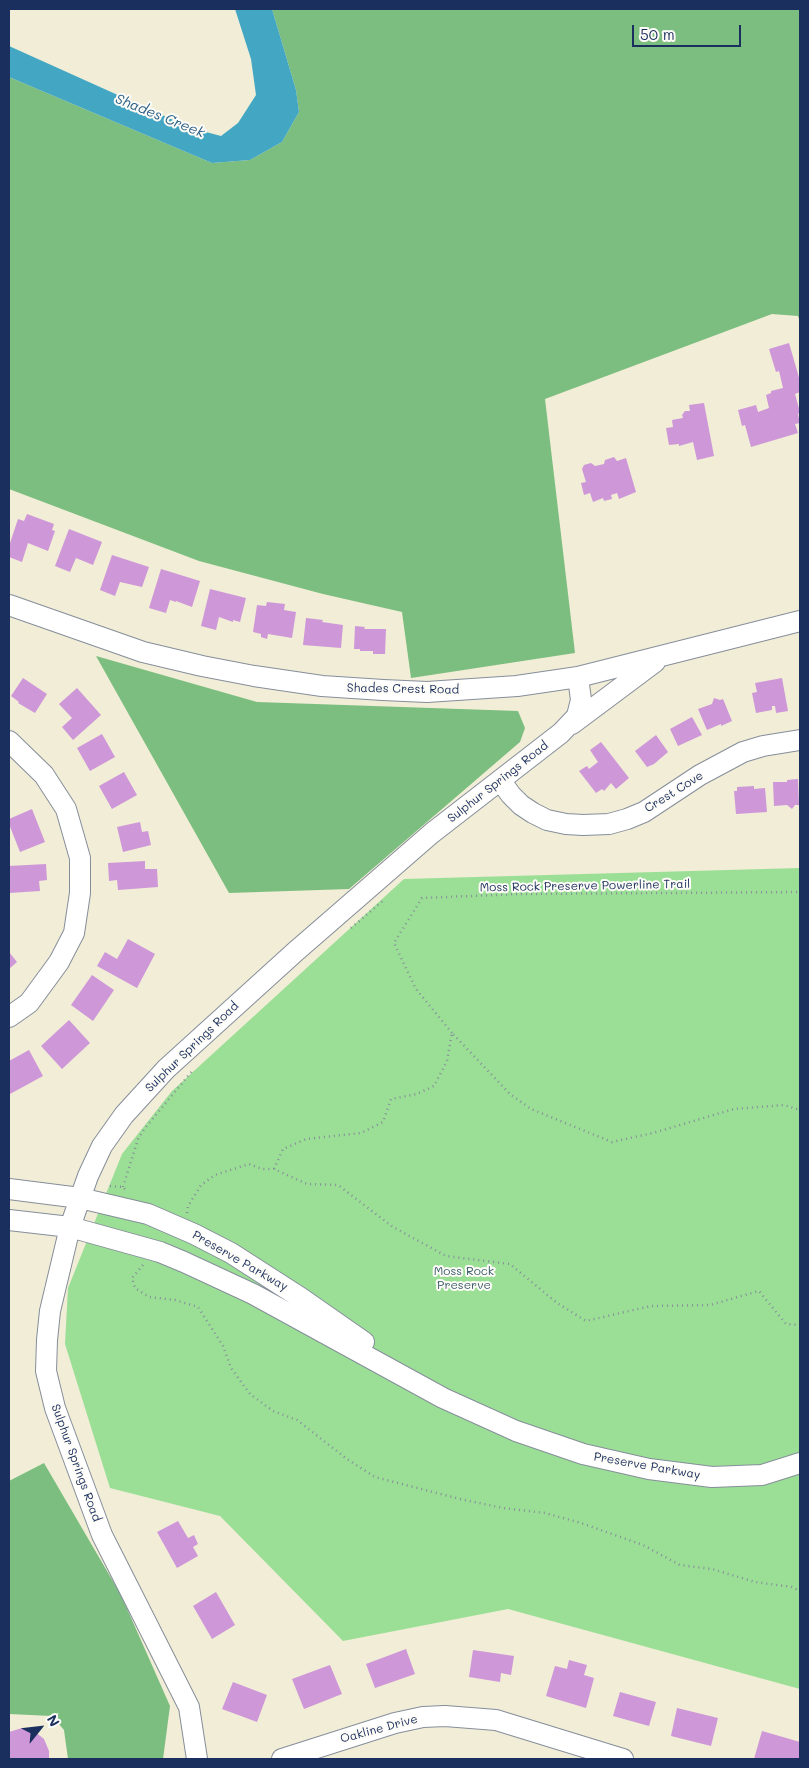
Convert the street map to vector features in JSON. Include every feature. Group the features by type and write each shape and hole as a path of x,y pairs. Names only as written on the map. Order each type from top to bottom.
{"street":[{"name":"Shades Crest Road","path":"9,605 143,652 237,673 322,686 427,692 517,686 578,677 800,621"},
{"path":"560,733 662,657"},
{"name":"Sulphur Springs Road","path":"197,1759 189,1707 102,1535 55,1408 46,1371 50,1311 70,1227 82,1191 102,1146 124,1115 166,1069 432,833 560,733 577,716 581,700 578,677"},
{"name":"Crest Cove","path":"500,780 511,795 533,813 547,820 566,824 596,825 626,819 644,812 700,775 743,752 763,746 800,740"},
{"path":"9,741 44,775 66,808 80,858 80,893 74,932 59,962 30,1003 9,1017"},
{"name":"Preserve Parkway","path":"9,1189 82,1191 182,1228 231,1253 301,1298 443,1398"},
{"name":"Preserve Parkway","path":"9,1220 70,1227 160,1252 253,1294 443,1398 516,1431 583,1454 649,1469 712,1477 762,1475 800,1463"},
{"name":"Oakline Drive","path":"282,1759 395,1723 422,1717 445,1716 496,1720 623,1759"}],"path":[{"name":"Moss Rock Preserve Powerline Trail","path":"452,1033 416,989 394,943 422,898 520,894 800,892"},
{"path":"350,929 385,899"},
{"path":"452,1033 510,1094 531,1109 612,1142 653,1133 734,1109 784,1105 800,1110"},
{"path":"274,1169 283,1149 306,1139 361,1133 382,1122 391,1099 416,1094 434,1086 447,1061 452,1033"},
{"path":"123,1187 138,1139 196,1066"},
{"path":"182,1228 188,1206 201,1185 214,1175 248,1164 262,1169 274,1169 307,1184 338,1185 393,1227 446,1256 510,1264 557,1303 586,1321 651,1306 710,1305 758,1291 786,1324 800,1325"},
{"path":"82,1191 123,1187"},
{"path":"123,1187 129,1196"},
{"path":"160,1252 141,1267 132,1278 135,1288 149,1298 175,1300 198,1307 223,1346 231,1368 250,1394 273,1411 297,1420 347,1459 375,1477 460,1499 503,1508 545,1513 643,1545 680,1565 712,1569 755,1582 792,1587 800,1591"}],"green space":[{"path":"272,9 800,9 800,322 798,316 772,314 545,399 575,653 411,678 402,612 323,594 199,561 9,489 9,77 212,163 250,160 282,142 299,112 296,90"},
{"path":"96,656 257,702 518,711 525,728 520,742 349,889 229,893"},
{"name":"Moss Rock Preserve","path":"800,868 800,1689 508,1609 343,1641 220,1516 110,1488 65,1344 68,1288 122,1154 172,1091 404,879"},
{"path":"44,1463 121,1595 170,1706 163,1759 68,1759 64,1730 52,1716 9,1714 9,1481"}],"water":[{"name":"Shades Creek","path":"235,9 272,9 296,90 299,112 282,142 250,160 212,163 9,77 9,46 191,128 221,136 238,123 256,95 251,59"}],"building":[{"path":"789,343 800,381 800,392 795,394 800,412 798,414 800,423 795,424 798,433 751,447 745,425 742,426 738,410 756,405 758,412 769,408 766,395 771,393 771,391 783,388 779,371 776,372 769,349"},
{"path":"704,403 714,456 697,460 693,442 679,446 679,444 669,445 666,428 673,427 672,420 683,418 682,415 685,411 690,411 689,405"},
{"path":"614,457 617,461 626,458 636,492 619,499 617,493 611,495 612,499 604,501 603,498 593,502 590,493 584,495 581,483 586,482 582,469 584,465 591,463 595,466 604,464 605,460"},
{"path":"27,514 54,524 52,530 55,531 48,551 28,543 22,562 9,557 9,546 18,519 24,521"},
{"path":"69,529 102,542 93,565 76,558 70,572 55,566"},
{"path":"112,555 149,567 142,587 120,582 115,596 100,590"},
{"path":"161,569 200,581 192,607 170,600 166,613 149,608"},
{"path":"210,589 246,598 240,622 233,620 233,622 219,617 216,630 201,626"},
{"path":"267,602 285,604 284,610 296,612 292,638 268,634 267,639 261,637 261,634 253,632 257,605 266,606"},
{"path":"306,618 343,625 341,648 303,645"},
{"path":"355,626 365,627 364,629 386,629 385,654 373,654 373,651 354,649"},
{"path":"23,678 47,694 35,713 18,703 11,696"},
{"path":"782,678 788,711 776,713 775,706 772,706 772,710 756,713 752,693 757,692 755,683"},
{"path":"77,688 101,715 73,740 62,727 72,718 59,704"},
{"path":"714,698 723,699 732,721 707,730 698,709 712,704"},
{"path":"692,717 702,735 678,746 670,729"},
{"path":"102,734 115,757 90,771 77,748"},
{"path":"656,735 668,752 654,764 647,767 635,751"},
{"path":"601,742 629,778 616,789 611,783 604,791 602,789 596,793 579,771 587,766 589,769 598,762 590,750"},
{"path":"124,772 137,795 112,809 99,786"},
{"path":"798,779 799,805 795,805 792,809 787,805 774,806 773,782 787,782 787,780"},
{"path":"754,786 754,789 765,788 767,812 736,814 734,791 737,791 737,787"},
{"path":"32,809 45,842 20,852 9,824 9,819"},
{"path":"140,822 142,832 148,831 151,845 123,852 117,827"},
{"path":"145,861 145,869 157,869 158,887 118,890 117,880 109,881 108,863"},
{"path":"46,864 47,880 39,881 40,891 9,893 9,866"},
{"path":"128,939 155,954 137,988 97,966 105,952 117,959"},
{"path":"9,952 17,962 9,969"},
{"path":"92,975 114,990 93,1021 71,1005"},
{"path":"69,1020 90,1043 62,1069 41,1046"},
{"path":"29,1050 43,1076 10,1094 9,1061"},
{"path":"178,1521 188,1538 194,1535 198,1544 193,1547 198,1556 177,1568 157,1532"},
{"path":"216,1592 235,1625 212,1639 193,1606"},
{"path":"406,1649 415,1674 375,1688 366,1664"},
{"path":"473,1650 514,1656 511,1675 501,1673 500,1682 469,1677"},
{"path":"569,1660 587,1665 584,1675 594,1678 586,1708 546,1696 555,1666 567,1669"},
{"path":"330,1665 342,1694 304,1709 292,1679"},
{"path":"233,1682 267,1695 257,1722 222,1709"},
{"path":"620,1692 656,1702 649,1726 613,1716"},
{"path":"677,1708 718,1718 711,1746 671,1736"},
{"path":"22,1728 34,1731 44,1739 49,1751 49,1759 9,1759 9,1732"},
{"path":"762,1731 800,1742 800,1759 754,1759"}]}
